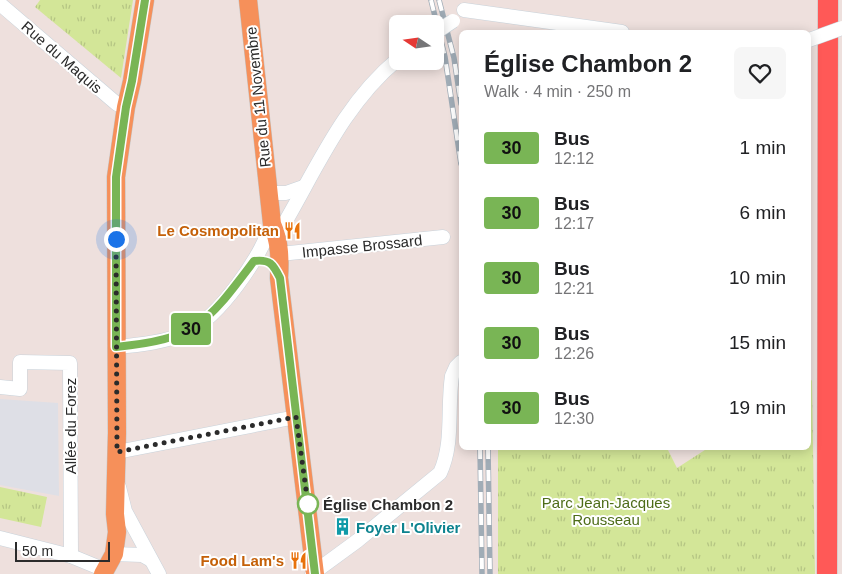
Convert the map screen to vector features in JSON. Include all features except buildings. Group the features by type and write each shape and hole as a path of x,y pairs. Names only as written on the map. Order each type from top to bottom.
{"highway":[{"path":"827,574 828,0"}],"main road":[{"path":"104,572 114,554 117,532 114,514 117,452 116,177 145,0"},
{"name":"Rue du 11 Novembre","path":"248,0 269,193 274,230 280,254 280,278 314,573"}],"street":[{"name":"Rue du Maquis","path":"0,4 117,104 126,107"},
{"path":"444,26 453,20 464,5 610,30"},
{"path":"811,39 842,28"},
{"path":"116,347 167,339 187,332 215,311 254,261 274,230 298,201 303,187 345,119 368,90 389,69"},
{"path":"269,193 286,193 303,187"},
{"name":"Impasse Brossard","path":"280,254 443,237"},
{"path":"254,261 266,260 272,263 280,278"},
{"name":"Allée du Forez","path":"0,387 20,389 20,362 70,363 71,556"},
{"path":"314,573 357,541 440,473 447,452 452,376 459,364"},
{"path":"117,452 296,417"},
{"path":"116,474 126,510 159,574"},
{"path":"0,538 71,556 104,572"},
{"path":"114,554 142,555 151,560"}],"shaded area":[{"path":"0,399 58,403 59,496 0,485"}],"green space":[{"path":"40,0 133,0 121,78 35,7"},
{"name":"Parc Jean-Jacques Rousseau","path":"811,381 815,574 498,574 498,450 668,450 677,468 705,450 811,450"},
{"path":"0,487 47,497 41,527 0,518"}],"railway":[{"path":"431,0 445,57 459,151"},
{"path":"439,0 454,58 459,91"},
{"path":"480,450 482,574"},
{"path":"488,450 490,574"}],"bus line":[{"name":"30","path":"145,0 116,177 116,347 167,339 187,332 206,320 215,311 254,261 266,260 272,263 280,278 315,574"}],"place":[{"name":"Le Cosmopolitan","path":"293,230"},
{"name":"Église Chambon 2","path":"308,504"},
{"name":"Foyer L'Olivier","path":"342,527"},
{"name":"Food Lam's","path":"298,560"}],"route":[{"path":"116,239 117,452 296,417 308,504"}]}
